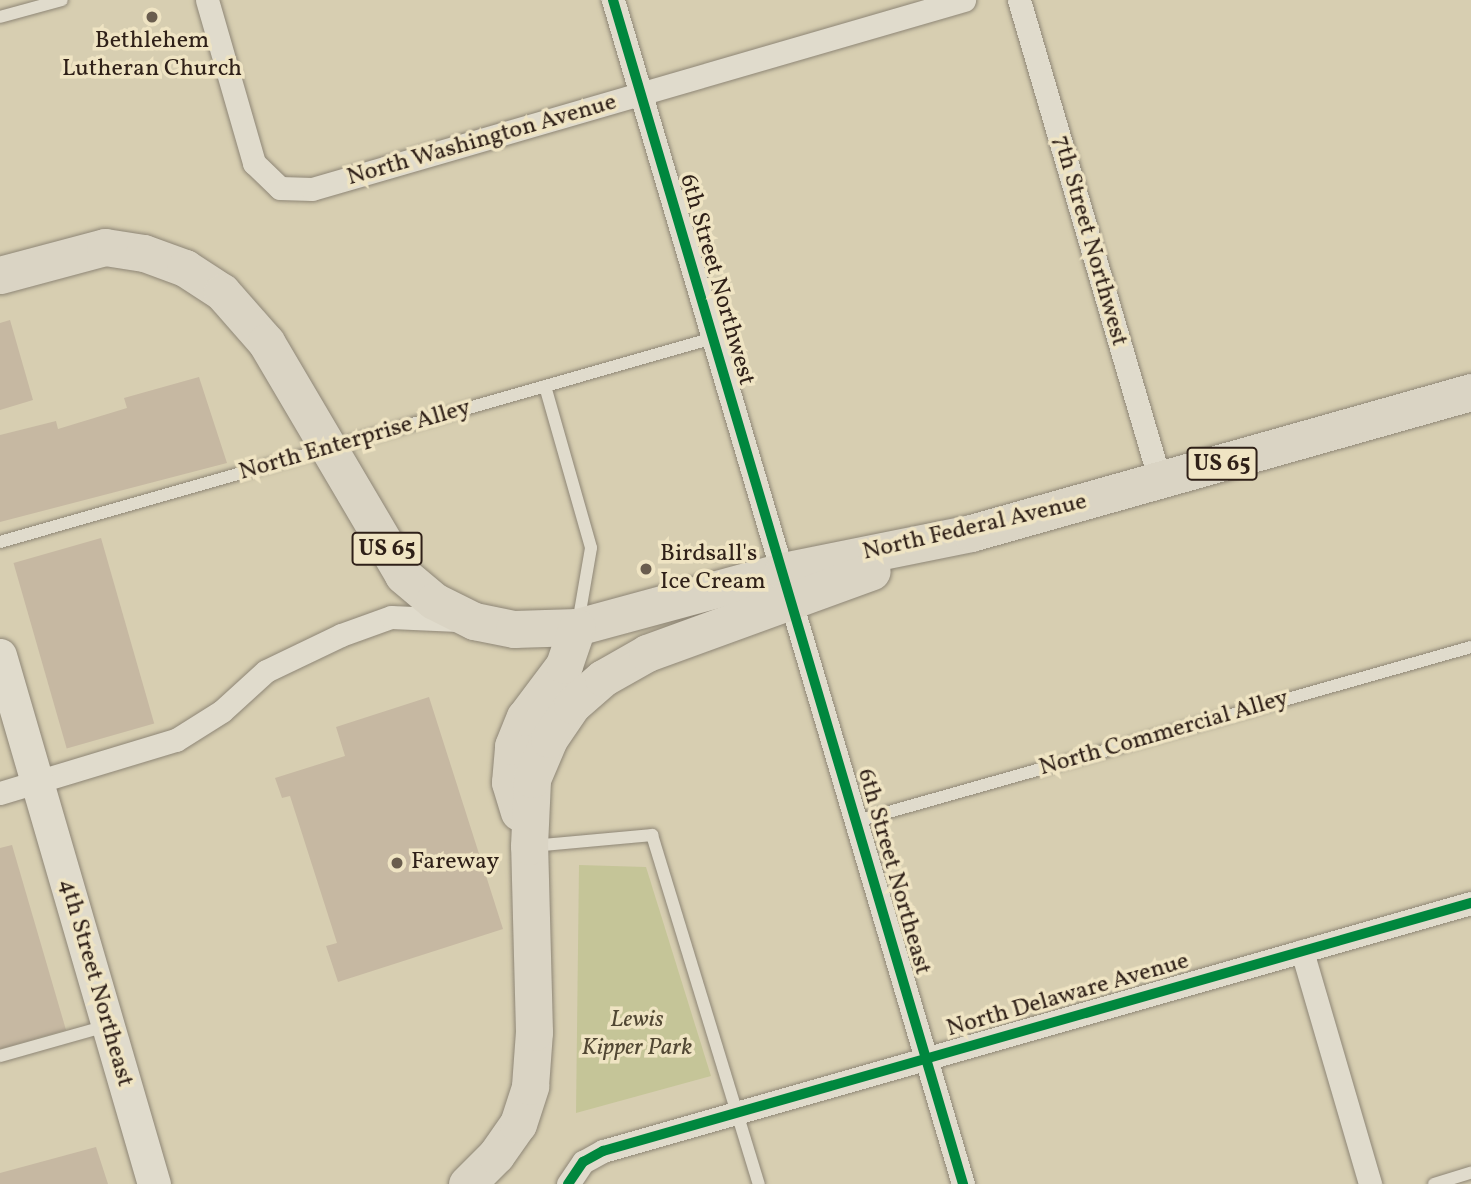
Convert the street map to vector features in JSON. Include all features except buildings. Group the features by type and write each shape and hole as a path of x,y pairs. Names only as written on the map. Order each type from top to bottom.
{"main road":[{"name":"North Federal Avenue","path":"0,275 105,247 144,253 185,268 222,292 266,342 403,575 434,601 474,621 547,631 788,586 1471,392"},
{"name":"US 65","path":"467,1184 518,1124 530,1086 534,1031 529,846 532,779 549,739 572,705 603,678 647,653 788,586"},
{"path":"529,846 510,782 513,746 525,718 564,665 578,627"}],"street":[{"name":"North Washington Avenue","path":"207,0 254,163 280,188 312,189 964,0"},
{"name":"6th Street Northwest","path":"613,0 710,340 788,586"},
{"name":"7th Street Northwest","path":"1019,0 1160,481"},
{"name":"6th Street Northeast","path":"788,586 963,1184"},
{"name":"North Federal Avenue","path":"0,793 176,740 222,712 266,671 341,635 391,617 474,621"},
{"name":"4th Street Northeast","path":"0,656 154,1184"},
{"name":"North Delaware Avenue","path":"568,1184 583,1162 603,1151 1471,903"},
{"path":"1302,951 1370,1184"}],"lane":[{"path":"0,17 62,0"},
{"name":"North Enterprise Alley","path":"0,542 710,340"},
{"path":"545,386 591,548 578,627"},
{"name":"North Commercial Alley","path":"857,821 1471,647"},
{"path":"529,846 652,835 759,1184"},
{"path":"0,1056 108,1026"},
{"path":"1434,1184 1471,1173"}],"green space":[{"name":"Lewis Kipper Park","path":"579,865 646,867 711,1076 576,1113"}],"cycle path":[{"path":"613,0 963,1184"},
{"path":"568,1184 583,1162 603,1151 1471,903"}],"place":[{"name":"Bethlehem Lutheran Church","path":"152,17"},
{"name":"Birdsall's Ice Cream","path":"646,569"},
{"name":"Fareway","path":"397,863"}]}
